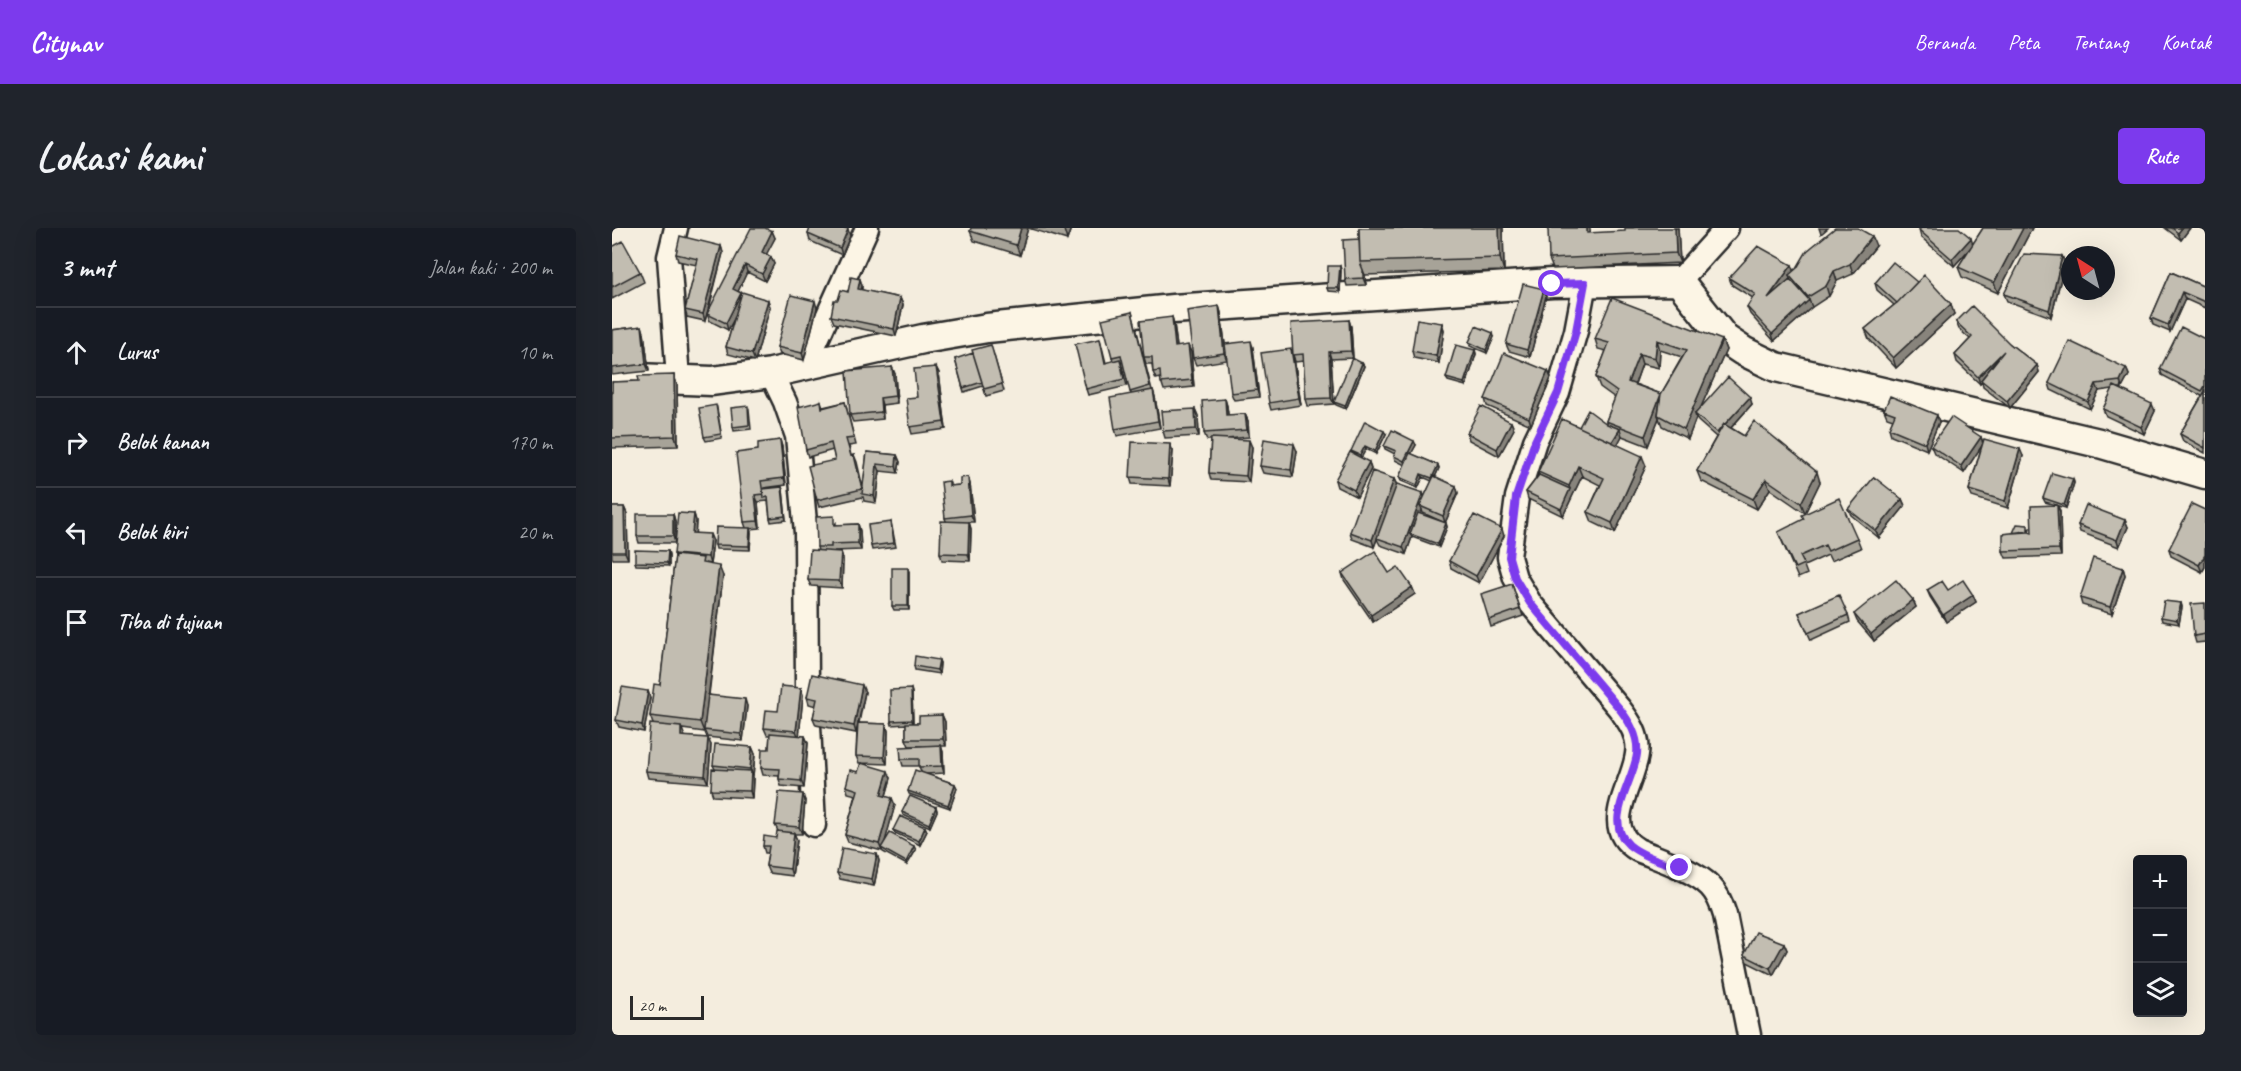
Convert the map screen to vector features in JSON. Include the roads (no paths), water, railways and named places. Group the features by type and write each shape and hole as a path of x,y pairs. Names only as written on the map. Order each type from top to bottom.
{"street":[{"path":"676,228 669,257 678,378"},
{"path":"805,366 867,228"},
{"path":"612,377 712,381 771,373 923,339 987,328 1173,309 1585,283 1679,281 1727,228"},
{"path":"1679,281 1725,339 1743,351 1776,367 2100,443 2205,474"},
{"path":"1585,283 1576,331 1558,393 1535,441 1516,497 1509,557 1511,567 1521,591 1530,603 1629,721 1638,752 1619,811 1619,826 1629,845 1700,878 1711,886 1719,898 1725,915 1749,1035"},
{"path":"771,373 785,402 797,436 806,533 807,686 814,825"}]}
